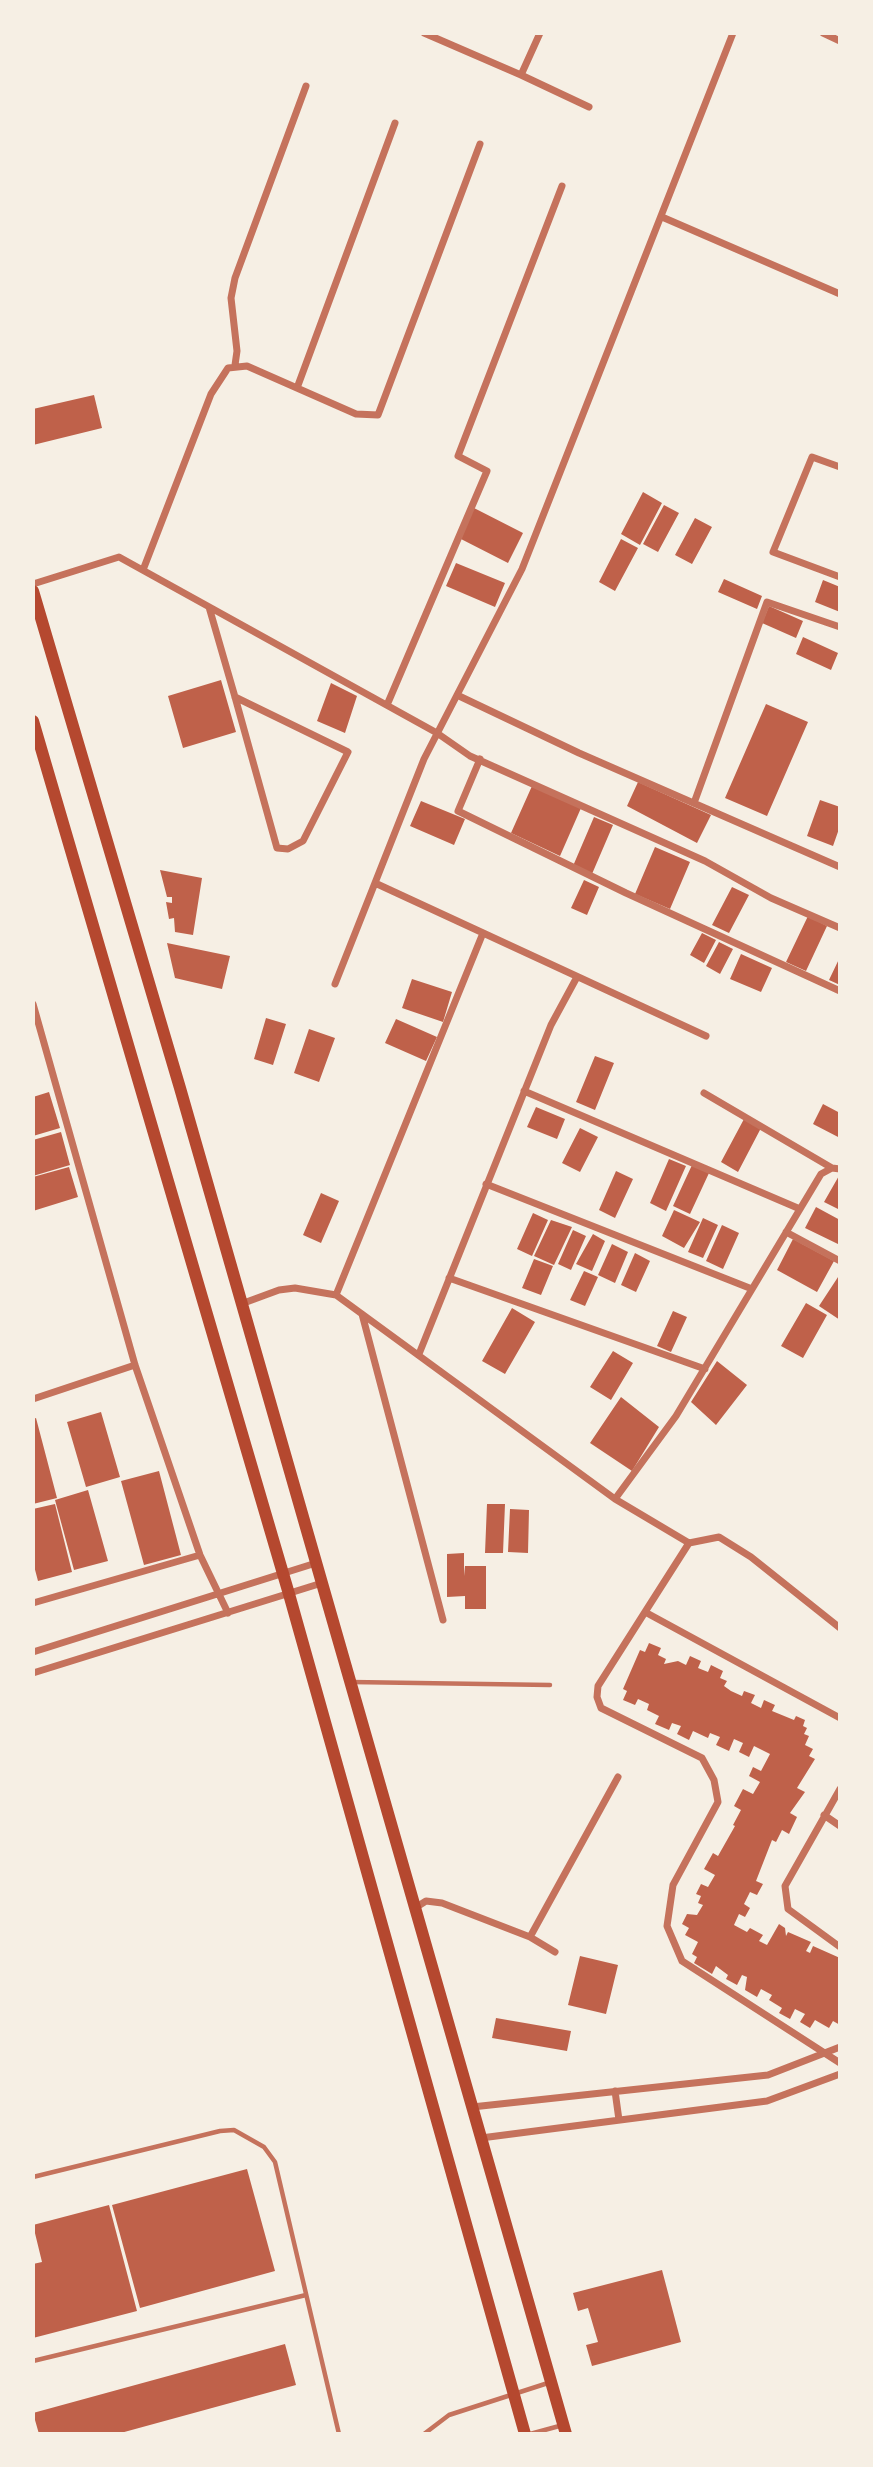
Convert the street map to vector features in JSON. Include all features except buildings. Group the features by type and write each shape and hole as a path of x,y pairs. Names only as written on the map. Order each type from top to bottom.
{"main road":[{"path":"33,591 565,2429"},
{"path":"33,721 289,1594 527,2434"}],"street":[{"path":"424,33 589,107"},
{"path":"521,75 540,33"},
{"path":"335,984 437,733 522,569 733,33"},
{"path":"823,33 840,41"},
{"path":"235,365 237,351 231,298 235,278 306,86"},
{"path":"297,388 395,123"},
{"path":"143,570 211,394 223,374 235,365 247,366 356,414 379,415 480,144"},
{"path":"387,705 487,471 458,456 562,186"},
{"path":"662,217 840,294"},
{"path":"840,467 812,457 773,552 840,577"},
{"path":"33,584 119,557 437,733 470,756 705,861 771,898 840,928"},
{"path":"694,803 768,602 840,628"},
{"path":"209,607 277,848 288,849 303,842 348,752 235,697"},
{"path":"457,695 840,867"},
{"path":"480,759 458,811 626,893 840,990"},
{"path":"375,883 706,1036"},
{"path":"336,1295 483,933"},
{"path":"419,1354 551,1025 577,977"},
{"path":"33,1004 135,1366 200,1555 228,1613"},
{"path":"524,1091 800,1209"},
{"path":"704,1093 836,1169"},
{"path":"615,1499 677,1416 821,1174 836,1169"},
{"path":"486,1184 752,1289"},
{"path":"786,1232 840,1261"},
{"path":"449,1278 705,1369"},
{"path":"241,1304 279,1290 295,1288 336,1295 615,1499 689,1544"},
{"path":"362,1313 443,1620"},
{"path":"33,1399 135,1366"},
{"path":"840,1628 751,1557 719,1537 689,1544 598,1686 597,1697 601,1707 702,1758 714,1780 718,1802 673,1885 667,1926 682,1961 840,2063"},
{"path":"33,1603 200,1555"},
{"path":"33,1652 316,1563"},
{"path":"33,1673 322,1583"},
{"path":"645,1612 840,1717"},
{"path":"530,1937 618,1777"},
{"path":"840,1789 785,1886 788,1909 840,1947"},
{"path":"824,1815 840,1826"},
{"path":"414,1909 426,1900 442,1903 530,1937 555,1952"},
{"path":"471,2107 768,2075 840,2047"},
{"path":"481,2138 767,2101 840,2074"},
{"path":"615,2091 619,2120"}],"lane":[{"path":"350,1682 550,1685"},
{"path":"33,2177 234,2130 264,2147 275,2162 339,2434"},
{"path":"33,2361 306,2295"},
{"path":"424,2434 449,2415 514,2392 551,2383"},
{"path":"527,2434 565,2429"}]}
